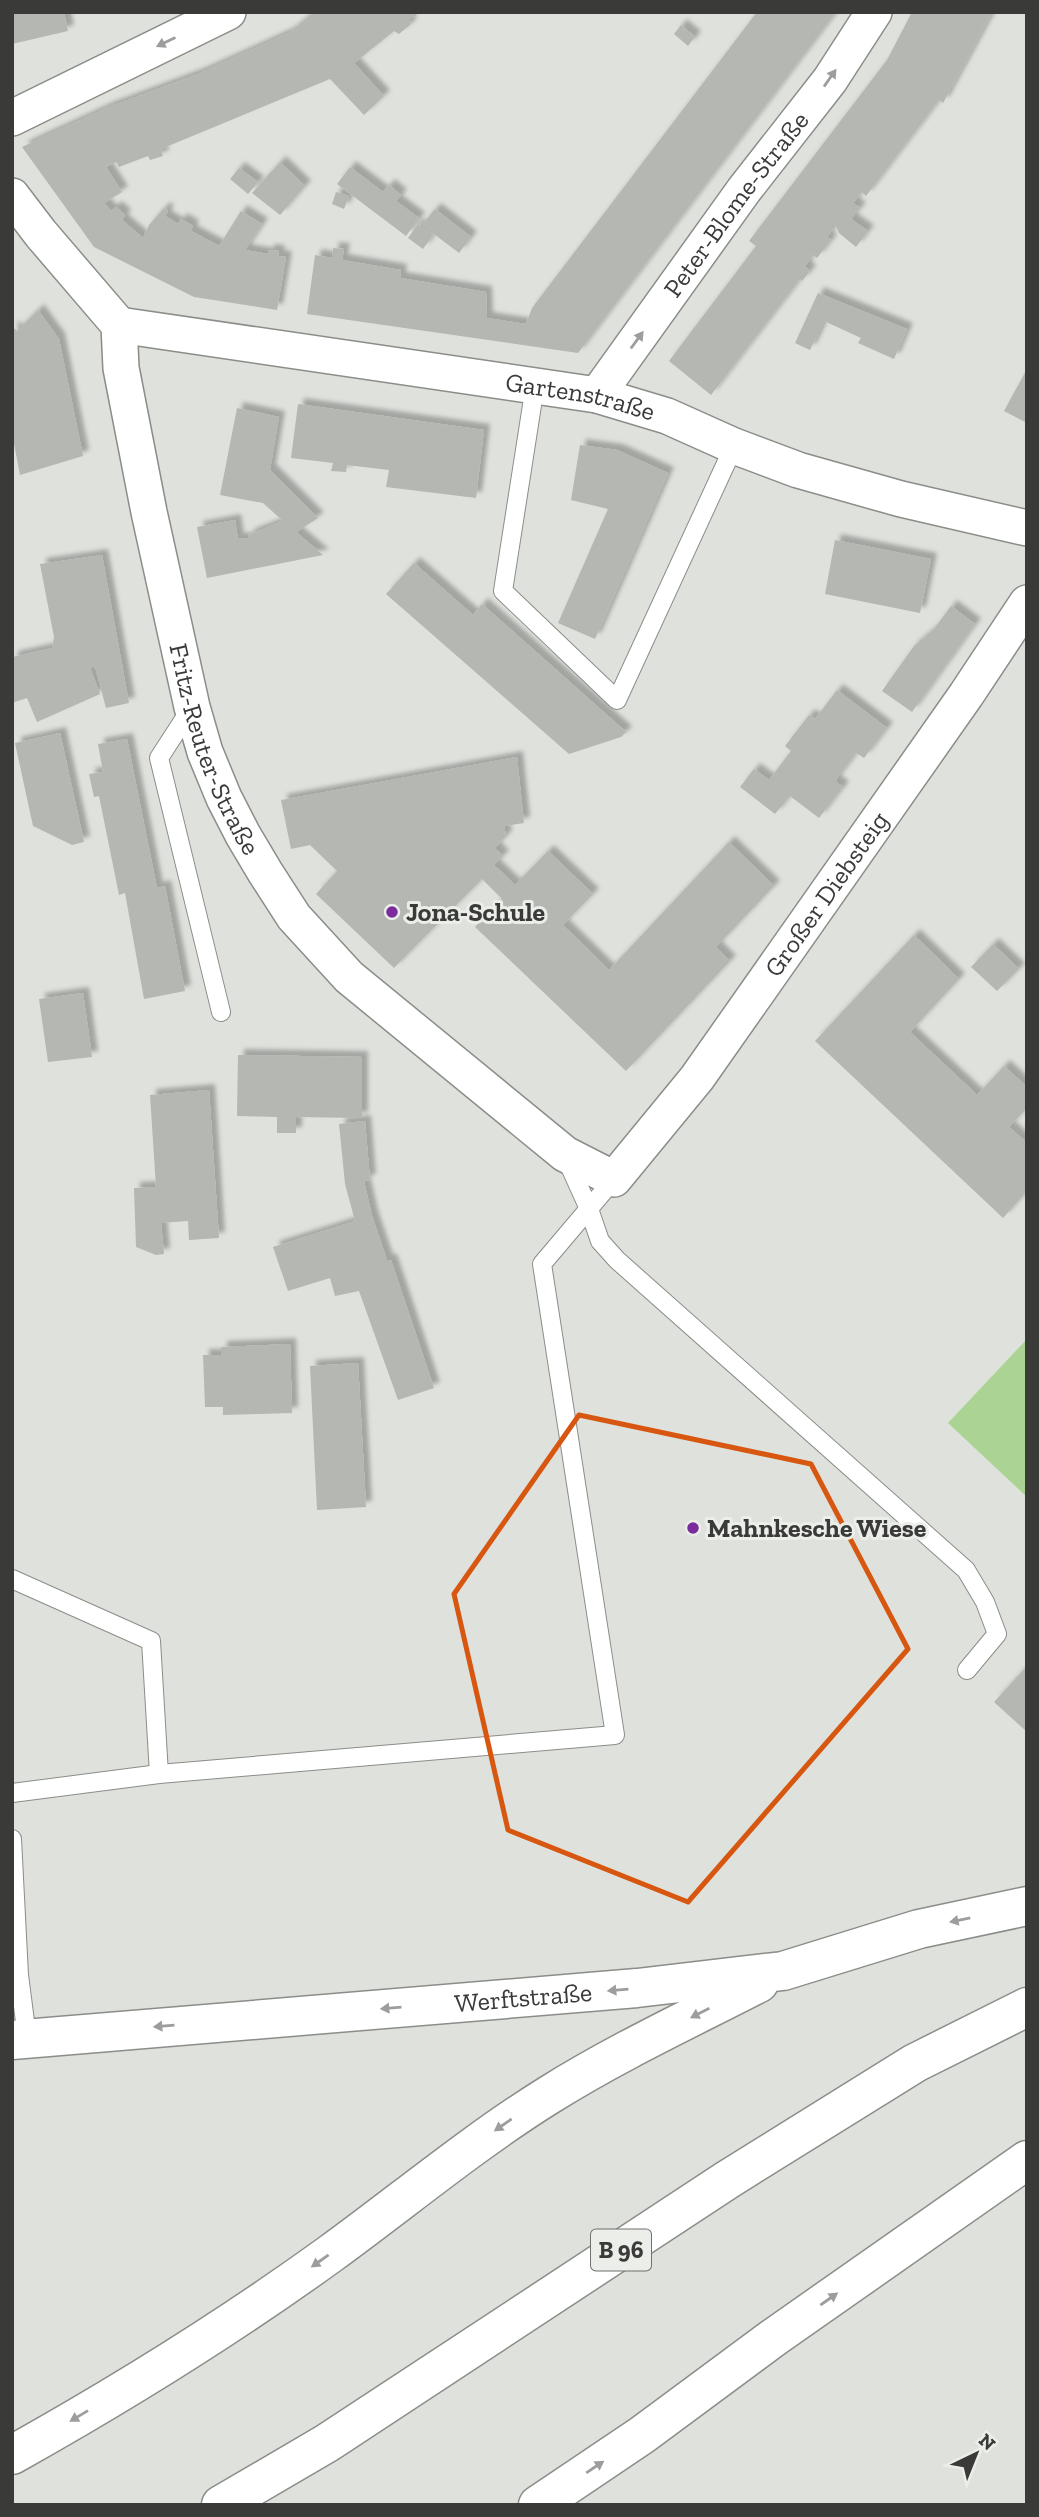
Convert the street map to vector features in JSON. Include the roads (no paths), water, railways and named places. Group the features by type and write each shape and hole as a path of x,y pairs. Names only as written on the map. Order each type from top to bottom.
{"main road":[{"name":"Werftstraße","path":"20,2038 637,1988 783,1971 919,1929 1027,1906"},
{"path":"12,2455 133,2384 280,2289 450,2163 549,2095 595,2068 783,1971"},
{"name":"B 96","path":"221,2505 327,2443 727,2180 915,2063 1027,2007"},
{"path":"538,2505 642,2435 1027,2160"}],"street":[{"path":"12,118 228,12"},
{"name":"Peter-Blome-Straße","path":"597,395 744,190 830,80 874,12"},
{"path":"12,197 119,325"},
{"name":"Gartenstraße","path":"119,325 597,395 667,416 734,446 811,474 901,499 1027,528"},
{"name":"Fritz-Reuter-Straße","path":"119,325 121,368 192,706 205,752 243,835 294,917 349,978 565,1154 614,1179"},
{"name":"Großer Diebsteig","path":"614,1179 697,1078 966,695 1027,603"}],"lane":[{"path":"535,386 503,591 617,699 734,446"},
{"path":"192,706 159,758 221,1012"},
{"path":"565,1154 600,1241 617,1260 966,1570 985,1602 997,1634 967,1670"},
{"path":"12,1793 159,1774 615,1735 542,1264 614,1179"},
{"path":"12,1579 151,1641 159,1774"},
{"path":"12,1839 20,2038"}],"place":[{"name":"Jona-Schule","path":"392,912"},
{"name":"Mahnkesche Wiese","path":"693,1528"}]}
